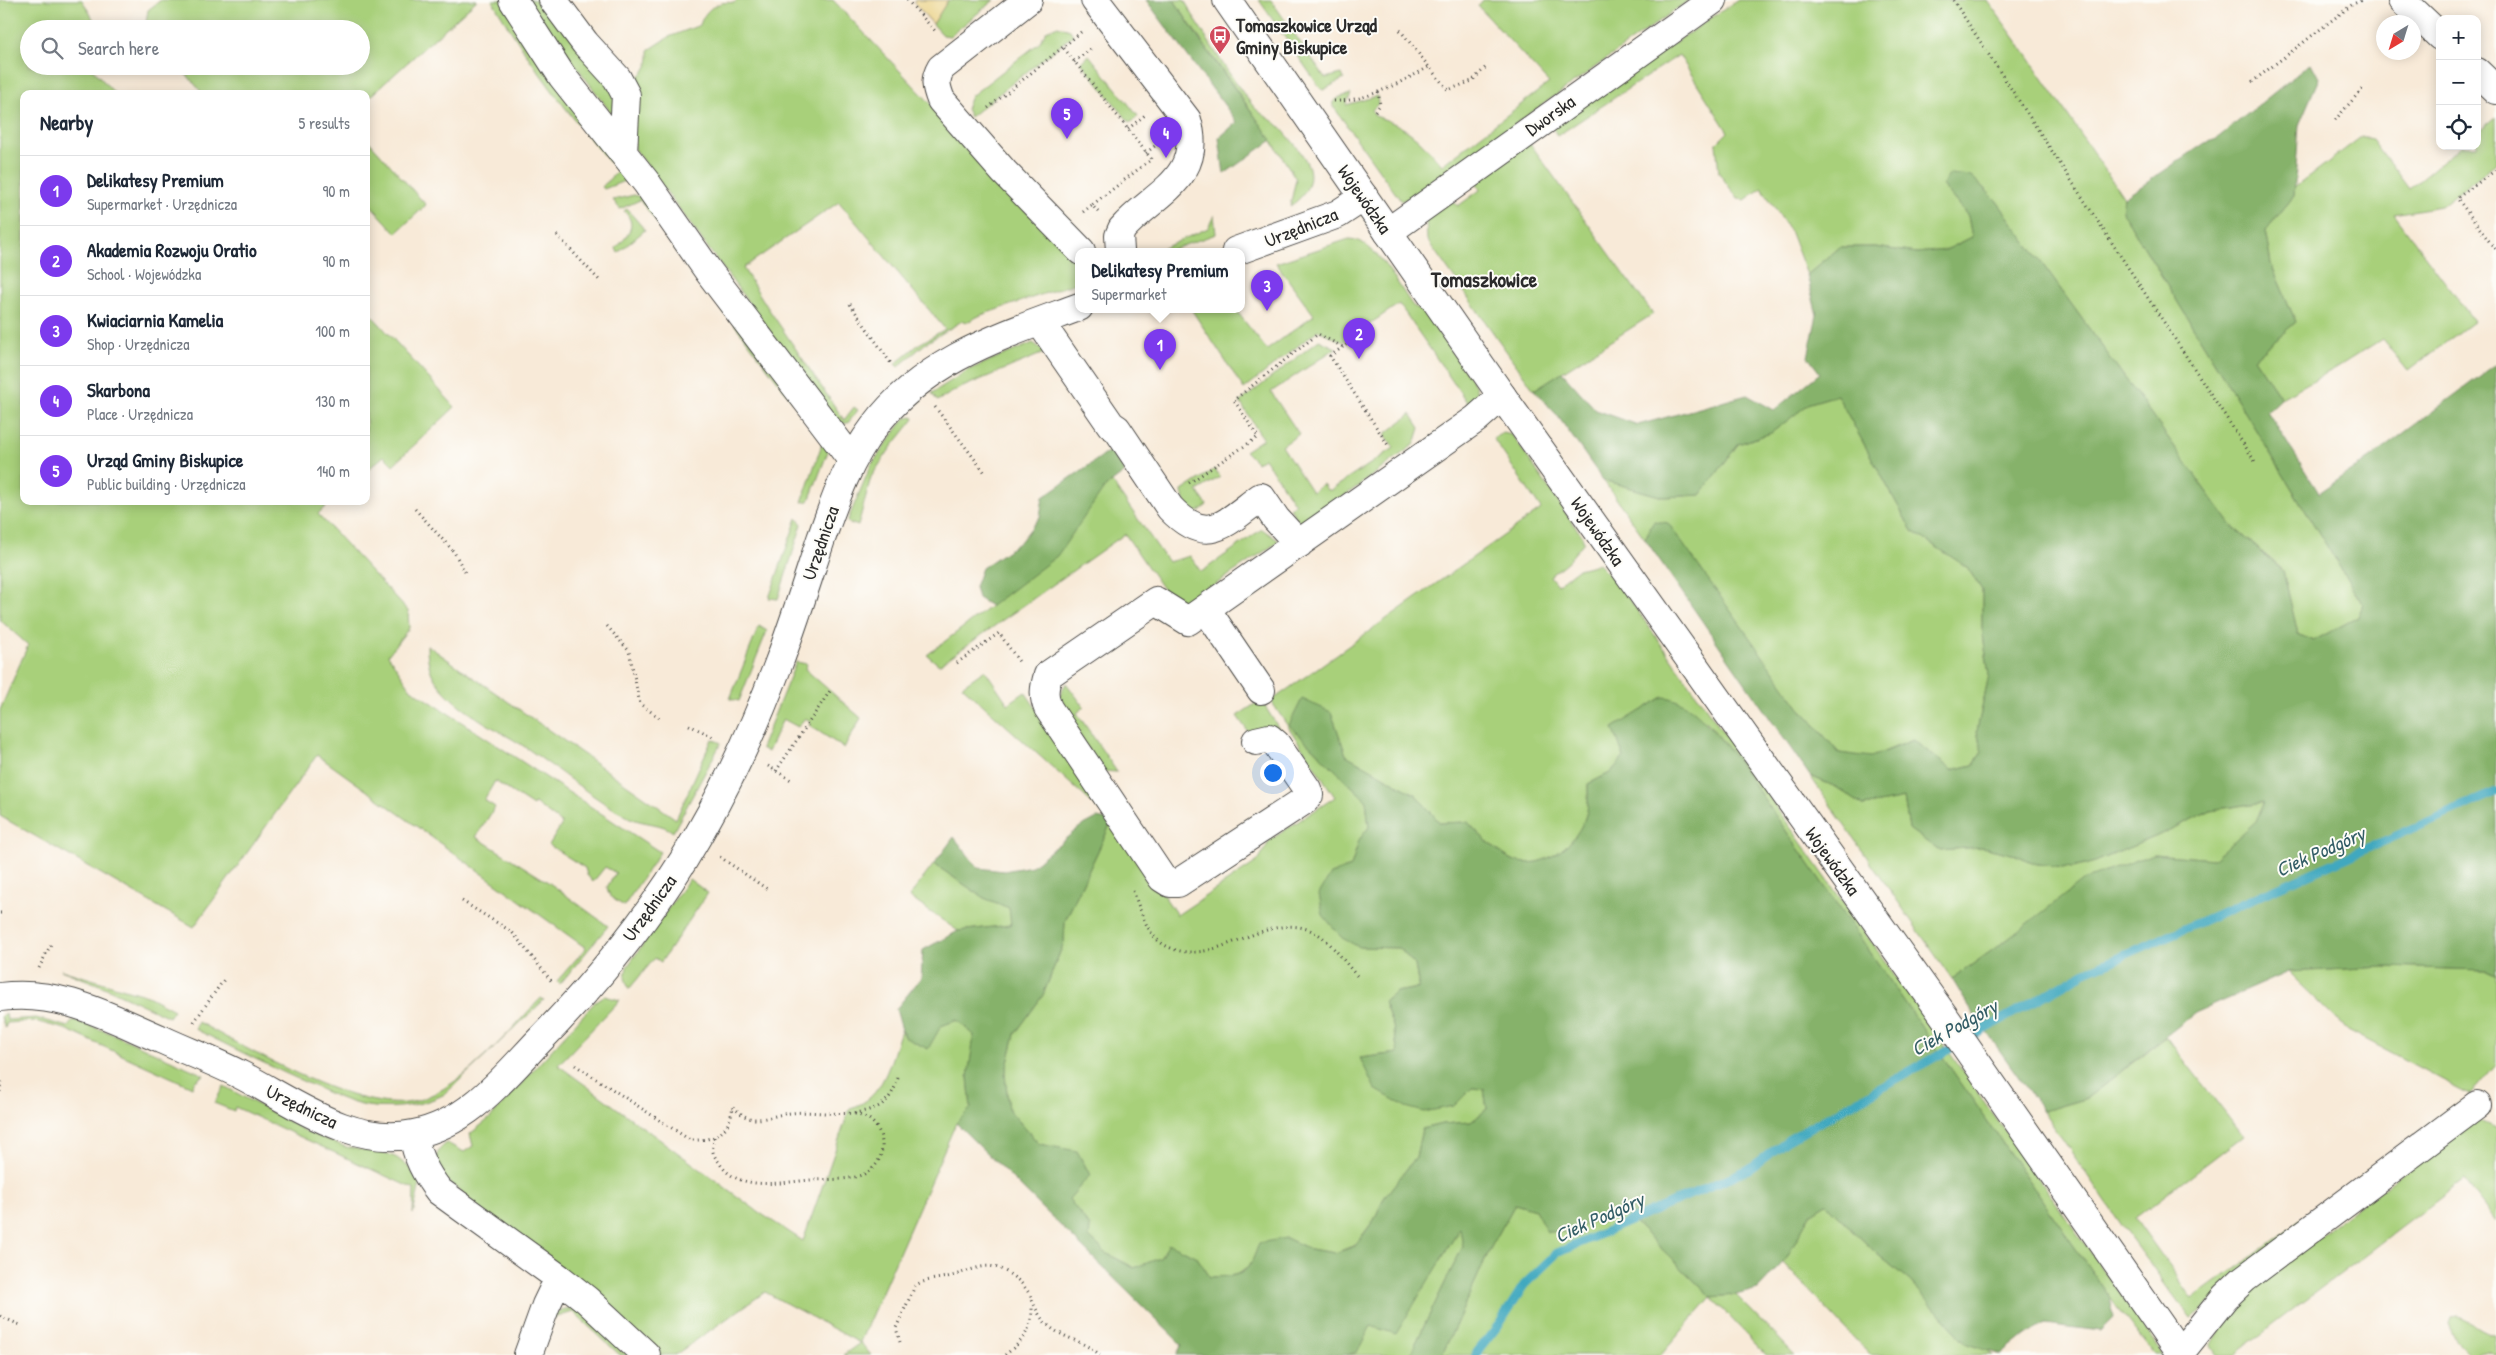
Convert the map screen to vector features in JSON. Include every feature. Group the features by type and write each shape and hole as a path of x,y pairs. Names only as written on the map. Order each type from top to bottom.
{"street":[{"path":"513,0 562,76 624,153 709,272 852,460"},
{"path":"553,0 585,43 617,78 626,95 624,153"},
{"path":"1028,0 956,55 941,68 935,78 941,100 1004,172 1078,248"},
{"name":"Wojewódzka","path":"1227,0 1502,396 1974,1058 2181,1354"},
{"name":"Dworska","path":"1388,232 1713,0"},
{"path":"2402,0 2436,32"},
{"path":"1100,7 1187,120 1191,133 1191,145 1186,162 1172,185 1122,229 1119,236 1120,248"},
{"path":"2481,76 2496,90"},
{"name":"Urzędnicza","path":"1244,248 1338,214 1364,198"},
{"name":"Urzędnicza","path":"0,997 21,994 51,996 83,1005 240,1074 326,1121 356,1131 382,1135 413,1135 446,1125 474,1107 580,997 645,915 683,861 753,726 778,667 839,489 852,460 875,424 931,370 975,347 1075,309"},
{"path":"1040,322 1164,499 1180,518 1190,525 1211,529 1221,525 1261,497 1276,519 1299,544"},
{"path":"1256,741 1269,738 1276,744 1307,790 1308,795 1305,800 1178,883 1170,883 1162,878 1048,708 1044,698 1044,688 1048,676 1156,601 1188,621 1476,419 1502,396"},
{"path":"1206,609 1261,690"},
{"path":"2181,1354 2226,1297 2244,1279 2477,1105"},
{"path":"413,1135 416,1153 428,1178 439,1191 587,1300 646,1355"},
{"path":"528,1355 546,1305 559,1278"}],"path":[{"path":"1953,0 2256,463"},
{"path":"2252,82 2353,4 2362,0"},
{"path":"908,1 956,55"},
{"path":"964,127 1063,47 1100,7"},
{"path":"1400,30 1448,90 1472,80 1486,67"},
{"path":"1063,47 1172,185"},
{"path":"1347,101 1378,90 1429,67"},
{"path":"2335,120 2363,88"},
{"path":"1375,111 1380,105 1378,90"},
{"path":"2495,249 2457,198 2496,170"},
{"path":"557,235 600,281"},
{"path":"850,304 893,366"},
{"path":"1364,328 1364,332 1330,356 1383,437"},
{"path":"1164,499 1258,438 1234,400 1318,334 1330,338 1343,347"},
{"path":"933,404 986,474"},
{"path":"415,509 454,552 465,572"},
{"path":"606,626 628,651 640,704 661,719"},
{"path":"957,663 999,633 1032,681 1048,676"},
{"path":"776,771 808,720 830,691"},
{"path":"689,725 713,737"},
{"path":"764,763 791,780"},
{"path":"719,857 767,889"},
{"path":"1131,887 1150,929 1159,941 1176,949 1193,952 1222,946 1277,926 1297,926 1321,936 1357,976"},
{"path":"462,901 512,932 554,984"},
{"path":"39,967 51,944"},
{"path":"195,1021 225,978"},
{"path":"575,1065 690,1140 704,1140 714,1137 724,1130 731,1119 733,1106 744,1117 756,1119 790,1113 852,1113 873,1109 885,1102 895,1090 898,1078"},
{"path":"0,1092 2,1080"},
{"path":"714,1137 713,1153 722,1168 736,1178 754,1184 849,1178 865,1174 875,1164 881,1154 883,1140 878,1129 869,1119 852,1113"},
{"path":"900,1342 896,1328 914,1286 918,1282 938,1280 982,1267 997,1267 1002,1268 1021,1283 1030,1296 1032,1305 1031,1326 1024,1338 1006,1355"},
{"path":"1032,1305 1050,1327 1092,1348 1100,1355"},
{"path":"0,1316 20,1325"}],"green space":[{"path":"0,0 82,0 94,20 20,20 20,75 98,75 111,90 20,90 20,505 327,505 318,514 408,611 409,628 388,655 411,689 660,852 624,906 611,896 607,887 616,873 605,867 593,882 587,875 585,868 549,845 562,824 535,803 533,806 495,781 484,800 495,807 476,837 548,882 608,926 560,984 557,981 586,948 317,755 194,927 0,816 0,710 28,645 0,620"},
{"path":"161,0 477,0 370,96 370,90 200,90 186,75 370,75 370,20 146,20 148,10"},
{"path":"492,0 505,0 627,180 604,189 602,187 617,171 550,88"},
{"path":"527,0 544,0 614,91 615,118"},
{"path":"737,0 833,0 1075,257 1075,283 981,315 965,323 962,321 926,343 898,367 895,364 919,344 945,329 839,202 743,268 844,420 854,407 858,410 848,423 838,424 635,149 630,82 646,69 649,61 649,50 669,37 700,25 705,14 718,4 734,3"},
{"path":"948,0 994,0 950,36 943,35 933,24"},
{"path":"1146,0 1174,0 1201,42 1272,140 1224,174 1219,138 1237,122"},
{"path":"1174,0 1184,0 1243,93 1256,109 1280,127 1304,158 1309,168 1310,180 1303,195 1290,206 1296,179 1267,133"},
{"path":"1259,0 1271,0 1325,78 1342,74 1344,79 1323,90 1320,88"},
{"path":"1483,0 1689,0 1415,196 1401,201 1333,106 1333,102 1340,97 1351,94 1346,105 1377,96 1378,104 1372,110 1375,116 1405,129 1427,148 1442,165 1549,83 1478,6"},
{"path":"1738,0 1987,0 2027,55 2124,198 2122,211 2363,605 2358,617 2313,641 2298,634 2283,570 2232,526 1996,200 1971,176 1942,185 1968,216 1972,237 1946,250 1917,253 1876,247 1840,247 1807,275 1791,233 1762,188 1745,200 1738,199 1719,173 1716,144 1728,132 1679,55 1557,136 1552,125"},
{"path":"1058,26 1070,30 1073,35 970,117 966,109 971,96 1039,43 1046,31"},
{"path":"1089,55 1138,116 1130,123 1081,62"},
{"path":"2311,63 2319,78 2299,125 2294,196 2265,231 2271,264 2296,322 2254,358 2281,398 2267,411 2319,493 2373,456 2496,364 2496,974 2485,970 2384,967 2288,972 2195,1013 2087,1098 2043,1111 1972,1012 1952,979 2008,939 2084,880 2153,854 2214,859 2256,821 2264,802 2211,810 2157,836 2095,862 2073,868 2037,864 2016,855 1982,847 1938,850 1909,829 1904,798 1864,806 1836,787 1810,776 1645,539 1654,521 1668,523 1799,707 1839,753 1871,757 1913,740 1952,770 1973,765 1982,752 1977,731 1989,675 1982,628 1982,590 1967,567 1912,531 1837,395 1810,403 1771,433 1738,444 1701,495 1663,497 1603,480 1557,415 1534,390 1562,372 1596,410 1638,425 1747,395 1774,410 1820,373 1808,357 1817,315 1807,275 1840,247 1875,247 1917,253 1946,250 1972,237 1968,216 1942,185 1950,174 1971,176 1996,200 2232,526 2283,571 2298,634 2313,641 2358,617 2363,605 2122,211 2124,198 2205,143 2215,140"},
{"path":"2496,117 2496,163 2441,206 2394,214 2474,321 2408,371 2382,339 2336,368 2281,398 2254,358 2296,322 2271,264 2265,231 2294,196 2294,188 2361,137 2372,139 2409,189 2456,150 2481,150 2481,130"},
{"path":"370,142 426,205 396,233 370,204"},
{"path":"1529,142 1653,314 1534,390 1427,240 1426,219 1449,199 1458,206 1480,190 1476,181"},
{"path":"634,195 642,197 830,446 809,501 802,502 823,441 640,200 620,209 613,200"},
{"path":"627,209 645,230 618,253 616,248 627,235 631,226 628,216 624,211"},
{"path":"1214,215 1216,234 1176,248 1164,248 1208,228"},
{"path":"1349,239 1359,241 1368,247 1386,265 1413,306 1423,311 1475,385 1478,397 1471,408 1399,304 1343,342 1318,330 1244,389 1194,313 1238,313 1267,350 1314,315 1276,263"},
{"path":"370,313 455,407 393,465 384,456 370,468"},
{"path":"1319,340 1336,348 1271,392 1299,434 1282,446 1312,492 1323,484 1327,490 1331,490 1394,448 1385,434 1411,414 1420,428 1415,444 1324,511 1301,525 1290,508 1295,504 1264,458 1257,463 1245,451 1263,439 1240,402"},
{"path":"1033,343 1046,352 958,389 937,401 932,393 968,370"},
{"path":"1837,395 1912,531 1967,567 1982,590 1982,628 1989,675 1977,731 1982,752 1973,765 1952,770 1913,740 1871,758 1839,753 1799,707 1654,521 1645,539 1603,480 1663,497 1701,495 1738,444 1771,433 1810,403"},
{"path":"913,417 914,419 871,477 858,526 847,522 871,465 905,418"},
{"path":"1503,433 1512,435 1582,536 1584,542 1568,561 1550,576 1557,585 1578,569 1598,564 1620,586 2163,1355 2154,1355 2110,1298 1732,753 1707,722 1663,697 1614,728 1624,757 1610,773 1588,784 1587,811 1576,835 1561,851 1541,861 1530,863 1519,862 1506,856 1484,839 1468,822 1440,823 1416,795 1346,755 1331,712 1289,725 1366,800 1369,827 1359,840 1351,867 1331,874 1359,947 1399,948 1415,965 1419,988 1396,992 1384,1002 1393,1026 1398,1053 1360,1058 1454,1106 1472,1088 1484,1089 1487,1109 1471,1122 1442,1124 1422,1129 1416,1157 1384,1198 1374,1220 1355,1245 1335,1253 1310,1249 1286,1238 1236,1276 1210,1277 1196,1256 1160,1258 1135,1268 1106,1253 1089,1237 1090,1227 1068,1199 1090,1174 1077,1152 1039,1144 1009,1110 1005,1075 1015,1034 1043,995 1064,942 1065,921 1112,821 962,686 985,670 1008,704 1025,692 1177,915 1258,861 1270,840 1335,797 1271,701 1541,509 1493,438"},
{"path":"1111,450 1125,472 1105,487 1057,556 991,606 978,598 975,587 982,568 1020,542 1040,517 1043,497"},
{"path":"1215,469 1220,477 1197,491 1207,505 1197,513 1187,504 1182,491"},
{"path":"1112,482 1168,562 1190,556 1201,572 1262,529 1278,540 1278,542 1197,597 1184,602 1167,595 1125,534 939,665 927,655 991,606 1038,533"},
{"path":"797,518 802,524 778,599 769,598"},
{"path":"759,626 767,631 739,701 730,699"},
{"path":"427,645 676,819 712,739 721,743 673,832 664,827 635,820 603,802 455,701 445,692 432,673 427,655"},
{"path":"796,662 807,664 805,669 861,718 844,748 809,725 810,721 805,718 798,727 783,719 768,752 761,748"},
{"path":"1066,683 1084,707 1077,713 1117,772 1102,771 1060,705 1060,695"},
{"path":"1663,697 1683,703 1692,710 1710,727 1732,753 2110,1298 2114,1318 2101,1331 2045,1324 2026,1335 2001,1355 1967,1344 1910,1281 1876,1253 1826,1204 1810,1214 1787,1258 1758,1289 1736,1295 1711,1297 1626,1214 1600,1218 1568,1232 1547,1232 1535,1210 1515,1204 1490,1249 1442,1355 1410,1355 1463,1246 1460,1228 1396,1334 1371,1326 1357,1352 1347,1355 1176,1355 1182,1345 956,1123 971,1108 968,1077 974,1035 957,1020 941,1026 928,1049 904,1037 896,1009 921,978 923,950 958,931 1011,925 1009,908 984,898 934,864 954,837 978,868 1004,871 1032,866 1080,827 1097,818 1112,821 1065,921 1064,942 1043,995 1015,1034 1005,1075 1009,1110 1039,1144 1077,1151 1090,1175 1069,1199 1090,1227 1089,1237 1106,1253 1134,1268 1160,1258 1169,1244 1196,1256 1210,1277 1230,1276 1243,1272 1248,1268 1259,1243 1286,1238 1310,1249 1335,1253 1355,1246 1374,1220 1384,1198 1416,1157 1422,1129 1442,1124 1471,1122 1487,1109 1484,1089 1472,1088 1454,1106 1424,1112 1406,1107 1375,1089 1360,1058 1398,1053 1393,1026 1384,1002 1396,992 1419,988 1415,965 1399,948 1359,947 1342,938 1323,915 1319,894 1331,874 1351,867 1359,840 1369,827 1366,800 1289,725 1302,699 1331,712 1346,755 1416,795 1440,823 1468,822 1484,839 1506,856 1519,862 1530,863 1551,857 1569,843 1582,825 1586,815 1588,784 1610,773 1624,757 1613,728"},
{"path":"1261,700 1281,732 1249,733 1237,716"},
{"path":"1810,776 1836,787 1864,806 1904,798 1909,829 1938,850 1982,847 2016,855 2037,864 2073,868 2095,862 2157,836 2211,810 2265,802 2257,821 2214,859 2153,854 2008,939 1952,979"},
{"path":"934,864 984,898 1010,908 1011,925 958,931 909,897"},
{"path":"689,879 708,893 661,962 655,958 629,989 625,978 627,967"},
{"path":"2384,967 2485,970 2496,974 2496,1064 2470,1095 2348,1030 2288,972"},
{"path":"61,970 148,996 174,1010 169,1017 102,986"},
{"path":"604,996 620,1000 558,1065 760,1213 803,1241 850,1108 862,1104 871,1097 878,1087 889,1065 901,1030 904,1037 958,1020 975,1035 968,1077 971,1108 956,1123 860,1342 871,1355 843,1355 860,1343 765,1292 675,1355 657,1355 495,1223 437,1171 437,1159 440,1149 447,1143 464,1152 473,1146 470,1134 490,1118 596,1001"},
{"path":"541,998 544,1000 498,1043"},
{"path":"6,1013 7,1020 36,1018 68,1027 73,1020 113,1034 204,1075 194,1082 192,1087 65,1029 34,1021 7,1023 5,1028 1,1017"},
{"path":"198,1022 274,1063 336,1090 366,1099 393,1103 416,1101 435,1093 477,1064 445,1094 426,1102 387,1108 367,1106 330,1094 195,1029"},
{"path":"2166,1037 2243,1136 2135,1218 2193,1299 2457,1106 2191,1319 2123,1227 2043,1111 2087,1098"},
{"path":"224,1086 309,1133 346,1147 388,1154 397,1158 410,1168 420,1184 413,1214 414,1189 235,1107 234,1111 214,1103"},
{"path":"2479,1115 2481,1122 2496,1129 2496,1222 2464,1180 2234,1355 2217,1355 2211,1346 2234,1306 2254,1286"},
{"path":"1515,1204 1535,1210 1568,1232 1600,1218 1626,1214 1711,1297 1661,1355 1442,1355 1490,1249"},
{"path":"1826,1204 1876,1253 1910,1281 1967,1344 1988,1350 1992,1355 1870,1355 1783,1263 1810,1214"},
{"path":"1460,1227 1463,1246 1410,1355 1347,1355 1357,1352 1370,1326 1441,1260"},
{"path":"1736,1295 1795,1355 1766,1355 1711,1297"},
{"path":"570,1308 580,1311 633,1355 620,1355 573,1312 551,1319 561,1310"},
{"path":"2458,1317 2468,1320 2481,1329 2496,1333 2496,1355 2487,1351 2471,1355 2457,1341 2449,1324 2451,1318"}],"sand":[{"path":"915,0 948,0 933,24 914,3"}],"waterway":[{"name":"Ciek Podgóry","path":"1475,1355 1500,1323 1524,1285 1557,1253 1749,1169 1788,1140 2086,972 2496,792"}],"place":[{"name":"Tomaszkowice Urząd Gminy Biskupice","path":"1220,55"},
{"name":"Urząd Gminy Biskupice","path":"1067,139"},
{"name":"Skarbona","path":"1166,158"},
{"name":"Kwiaciarnia Kamelia","path":"1267,311"},
{"name":"Akademia Rozwoju Oratio","path":"1359,359"},
{"name":"Delikatesy Premium","path":"1160,370"}],"district":[{"name":"Tomaszkowice","path":"1484,279"}]}
